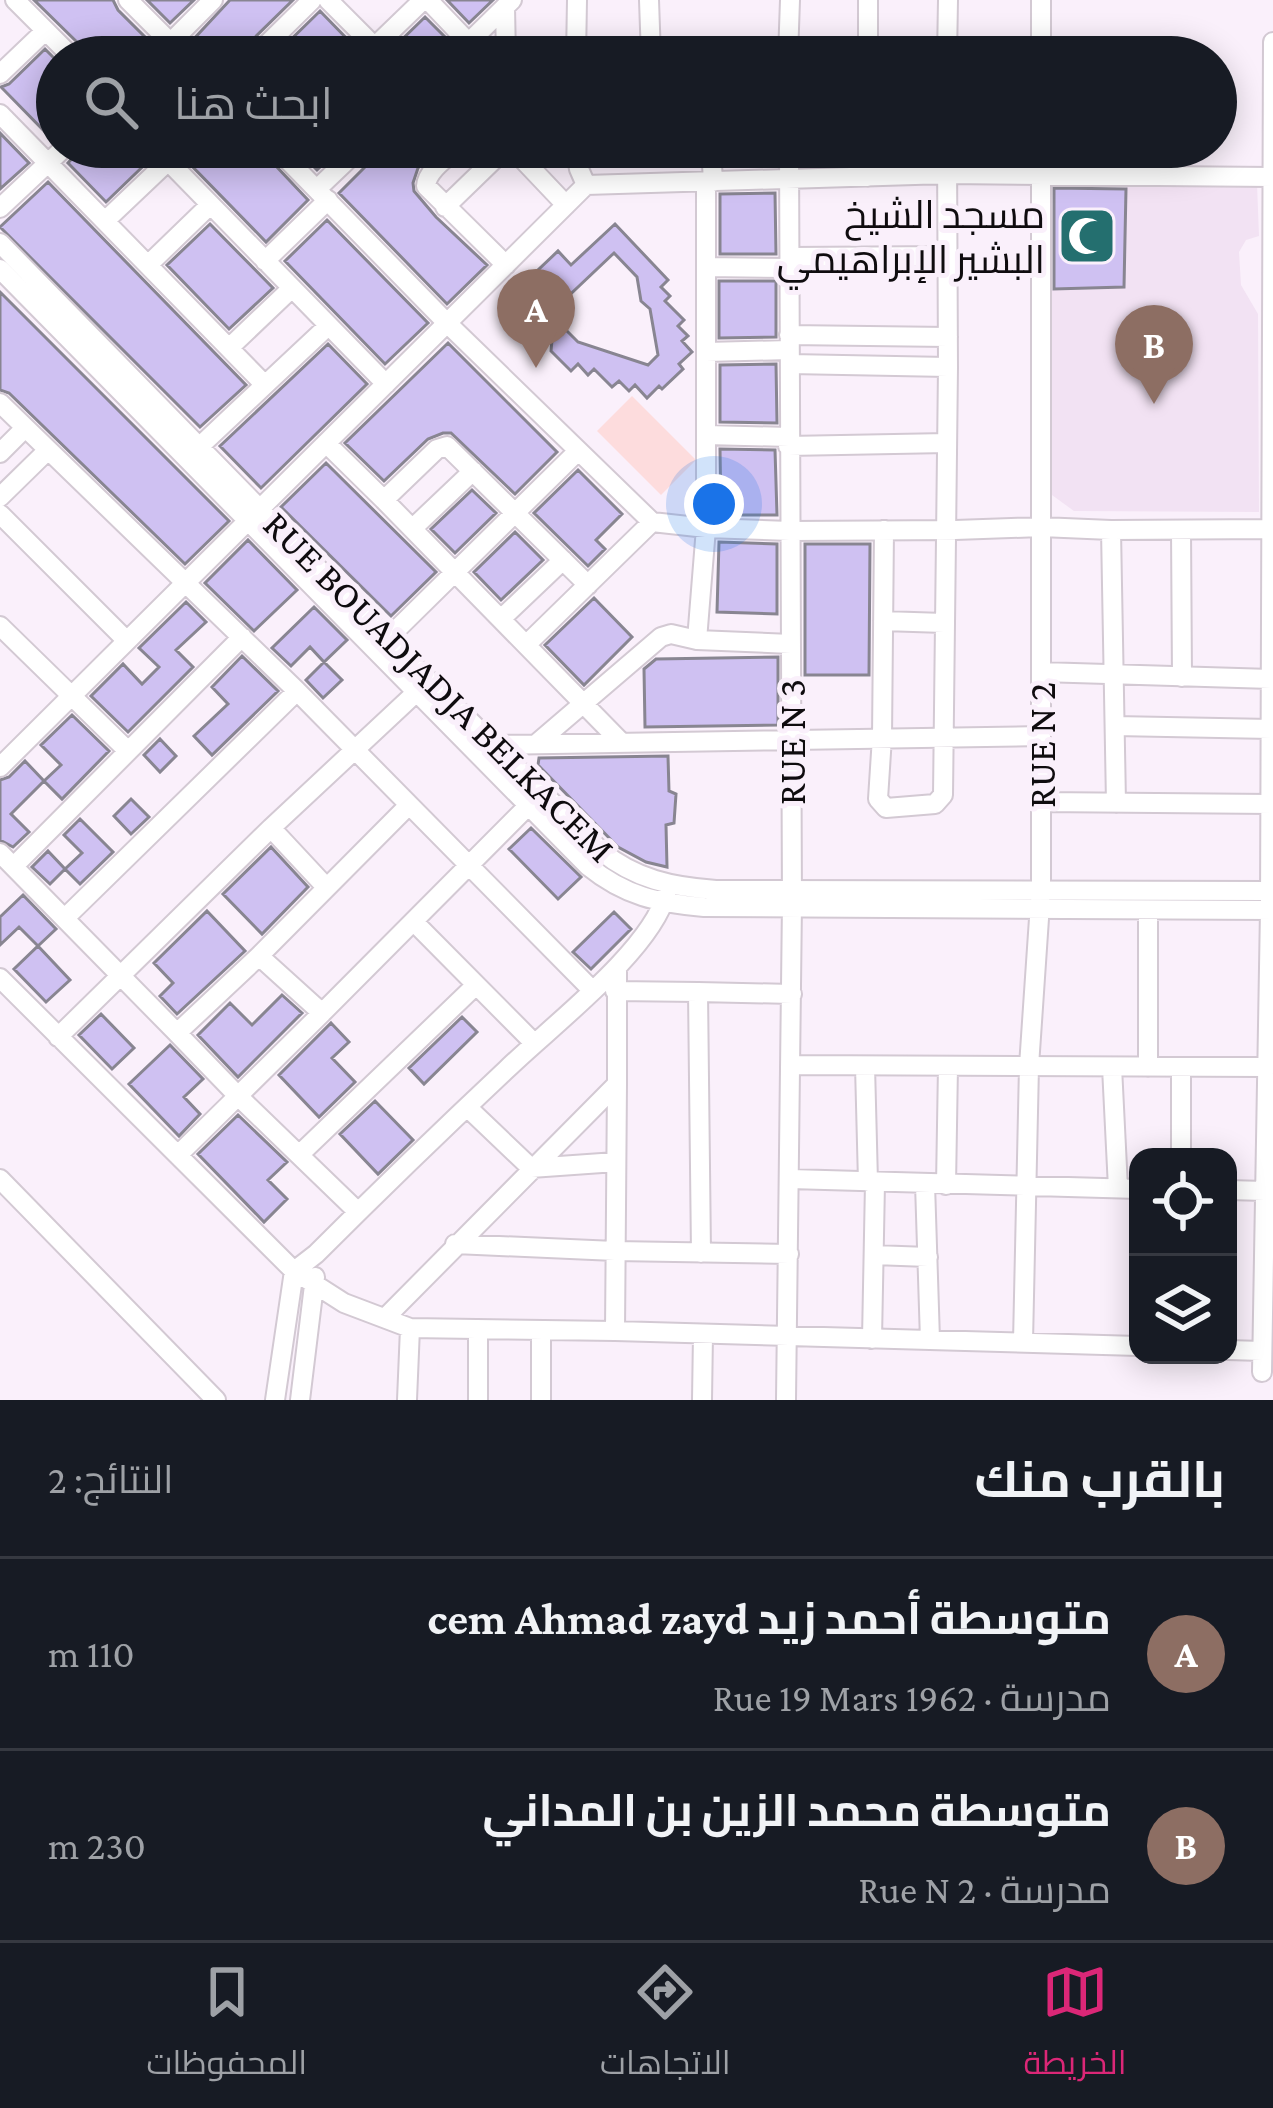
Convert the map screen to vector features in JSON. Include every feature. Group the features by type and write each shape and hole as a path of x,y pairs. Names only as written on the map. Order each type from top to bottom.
{"street":[{"path":"15,0 50,36"},
{"path":"128,0 157,36"},
{"path":"183,36 213,0"},
{"path":"269,36 290,7 312,0"},
{"path":"328,0 356,36"},
{"path":"577,36 578,0"},
{"path":"649,0 650,36"},
{"path":"789,36 790,0"},
{"path":"868,0 868,36"},
{"path":"947,36 948,0"},
{"path":"1041,0 1041,36"},
{"path":"384,36 417,2 448,36"},
{"path":"478,36 509,3"},
{"path":"507,36 509,3"},
{"path":"40,36 45,31"},
{"path":"0,74 36,40"},
{"path":"1262,1372 1269,1255 1265,1191 1272,901 1273,42"},
{"path":"0,114 36,149"},
{"path":"0,208 43,168"},
{"path":"55,168 265,385"},
{"path":"106,220 161,168"},
{"path":"185,168 210,205 386,384"},
{"path":"296,168 446,323 652,522 790,531 1041,526 1272,529"},
{"path":"266,261 344,168"},
{"path":"437,168 426,179 427,188 506,265"},
{"path":"445,207 487,168"},
{"path":"530,168 566,205"},
{"path":"579,168 586,184"},
{"path":"697,640 706,528 711,168"},
{"name":"RUE N 3","path":"786,1400 792,898 790,168"},
{"path":"868,168 868,177"},
{"path":"884,530 878,799 886,808 935,805 941,800 944,737 947,168"},
{"name":"RUE N 2","path":"1022,1342 1029,1066 1041,889 1041,168"},
{"path":"3,758 256,516 586,184 947,174 1273,177"},
{"path":"149,264 210,205"},
{"name":"RUE BOUADJADJA BELKACEM","path":"0,243 200,447 256,516 423,686 529,806 605,880 622,890 666,893"},
{"path":"706,267 948,256"},
{"name":"RUE BOUADJADJA BELKACEM","path":"0,269 387,639 423,686 494,745 616,863 666,893 704,907 792,898 1041,889 1272,901"},
{"path":"229,348 292,288"},
{"path":"200,447 328,326"},
{"path":"706,352 948,337"},
{"path":"789,350 948,367"},
{"path":"0,403 297,691 592,990"},
{"path":"0,453 25,428"},
{"path":"706,435 947,443"},
{"path":"326,443 621,742"},
{"path":"384,500 442,446 448,447 588,585"},
{"path":"0,497 47,451"},
{"path":"387,639 578,451"},
{"path":"413,528 473,471"},
{"path":"0,514 127,641"},
{"path":"527,644 652,522"},
{"path":"1111,530 1116,803"},
{"path":"1181,530 1182,677"},
{"path":"502,619 563,560"},
{"path":"884,621 944,623"},
{"path":"0,626 127,750"},
{"path":"242,637 7,859 358,1212"},
{"path":"536,744 661,637 791,644"},
{"path":"1041,672 1182,677 1272,691"},
{"path":"58,1037 423,686"},
{"path":"65,918 297,691"},
{"path":"1115,726 1271,729"},
{"path":"494,745 1041,736"},
{"path":"1041,802 1270,804"},
{"path":"177,1033 408,806"},
{"path":"178,1155 529,806"},
{"path":"271,828 326,887"},
{"path":"275,1400 294,1271 617,967 648,932 666,893"},
{"name":"RUE BOUADJADJA BELKACEM","path":"792,898 1148,910 1272,901"},
{"path":"1148,910 1148,1067"},
{"path":"414,922 534,1042"},
{"path":"259,956 322,1013"},
{"path":"615,1331 617,967"},
{"path":"0,978 294,1271 344,1303 410,1328 1129,1346"},
{"path":"299,1156 476,985"},
{"path":"615,991 791,994"},
{"path":"698,992 700,1253"},
{"path":"791,1065 1268,1067"},
{"path":"865,1066 874,1255 872,1339"},
{"path":"946,1185 948,1066"},
{"path":"790,1179 1128,1188 1112,1066"},
{"path":"1181,1067 1181,1148"},
{"path":"385,1318 617,1084"},
{"path":"467,1107 531,1168 616,1162"},
{"path":"0,1179 216,1400"},
{"path":"925,1184 930,1340"},
{"path":"1237,1190 1265,1191"},
{"path":"455,1244 789,1254"},
{"path":"300,1400 316,1255"},
{"path":"874,1255 928,1257"},
{"path":"407,1400 410,1328"},
{"path":"478,1329 478,1400"},
{"path":"542,1330 542,1400"},
{"path":"701,1400 703,1334"}],"shaded area":[{"path":"1257,184 1259,236 1246,240 1239,252 1241,285 1258,314 1259,512 1074,511 1052,495 1048,290 1124,287 1126,185"},
{"path":"632,396 696,460 661,495 597,431"}],"building":[{"path":"34,0 113,0 144,36 71,36"},
{"path":"147,0 194,0 170,23"},
{"path":"230,0 293,0 256,36 197,36"},
{"path":"447,0 493,0 469,23"},
{"path":"320,11 344,36 294,36"},
{"path":"425,17 444,36 406,36"},
{"path":"36,58 36,123 1,87"},
{"path":"0,133 29,163 0,189"},
{"path":"73,168 141,168 106,202"},
{"path":"194,168 278,168 308,200 266,242"},
{"path":"364,168 418,168 414,191 487,265 447,304 339,193"},
{"path":"48,182 246,385 200,427 0,227"},
{"name":"مسجد الشيخ البشير الإبراهيمي","path":"1054,188 1126,189 1124,287 1054,289"},
{"path":"775,193 776,254 720,254 720,194"},
{"path":"327,220 428,323 385,364 285,261"},
{"path":"210,224 273,288 229,329 167,265"},
{"path":"615,224 668,280 661,287 670,296 665,301 684,320 678,326 688,336 682,341 692,352 679,364 683,369 662,389 659,386 647,398 635,385 629,391 619,381 612,387 594,369 588,375 578,364 571,371 551,351 552,340 523,323 532,302 519,288 558,251 571,265","holes":["614,253 637,277 641,301 650,309 658,355 648,365 578,342 554,318 562,310 558,306"]},
{"path":"719,281 776,281 776,337 719,338"},
{"path":"0,292 229,521 185,564 9,393 0,390"},
{"path":"448,343 557,452 515,494 451,433 428,439 384,481 345,443"},
{"path":"328,344 367,384 261,488 220,446"},
{"path":"776,364 777,423 720,422 720,365"},
{"path":"720,449 775,450 777,515 721,515"},
{"path":"326,463 436,572 391,616 281,507"},
{"path":"578,470 622,514 596,540 605,549 588,566 534,513"},
{"path":"472,490 496,513 455,553 431,529"},
{"path":"515,532 543,560 501,600 474,572"},
{"path":"248,540 297,590 254,631 205,583"},
{"path":"719,542 777,544 777,614 717,612"},
{"path":"805,544 870,544 869,675 805,675"},
{"path":"594,598 632,637 584,685 545,645"},
{"path":"186,602 206,622 176,650 193,667 128,732 91,696 123,664 142,684 159,667 139,648"},
{"path":"314,607 347,640 324,662 310,647 291,666 272,648"},
{"path":"242,656 278,691 212,755 194,736 228,704 212,687"},
{"path":"778,657 778,725 645,727 644,669 656,659"},
{"path":"324,662 342,680 323,698 306,680"},
{"path":"72,715 109,751 62,799 44,781 61,765 41,745"},
{"path":"160,739 176,756 160,772 144,755"},
{"path":"668,756 669,791 676,794 674,823 666,825 667,867 618,847 538,765 539,758"},
{"path":"25,761 44,781 11,814 29,832 13,847 0,840 0,780"},
{"path":"131,799 149,817 131,834 114,816"},
{"path":"80,819 113,852 80,884 65,869 82,853 64,835"},
{"path":"531,828 581,877 558,899 509,849"},
{"path":"271,847 308,887 262,934 223,894"},
{"path":"48,851 65,869 50,884 32,867"},
{"path":"23,895 56,929 38,946 19,927 0,945 0,917"},
{"path":"207,911 245,951 177,1014 160,996 173,983 154,963"},
{"path":"614,912 631,929 591,969 573,952"},
{"path":"38,946 70,980 46,1002 14,969"},
{"path":"282,995 302,1013 238,1077 198,1035 230,1003 252,1025"},
{"path":"101,1014 134,1048 112,1069 79,1035"},
{"path":"462,1017 477,1032 424,1084 409,1068"},
{"path":"331,1023 349,1042 332,1058 355,1082 319,1117 279,1075"},
{"path":"170,1045 203,1079 184,1097 200,1114 179,1136 129,1084"},
{"path":"375,1101 413,1140 378,1174 340,1134"},
{"path":"238,1115 287,1162 268,1180 287,1199 264,1222 198,1154"}],"place":[{"name":"مسجد الشيخ البشير الإبراهيمي","path":"1087,236"},
{"name":"متوسطة أحمد زيد cem Ahmad zayd","path":"536,368"},
{"name":"متوسطة محمد الزين بن المداني","path":"1154,404"}]}
